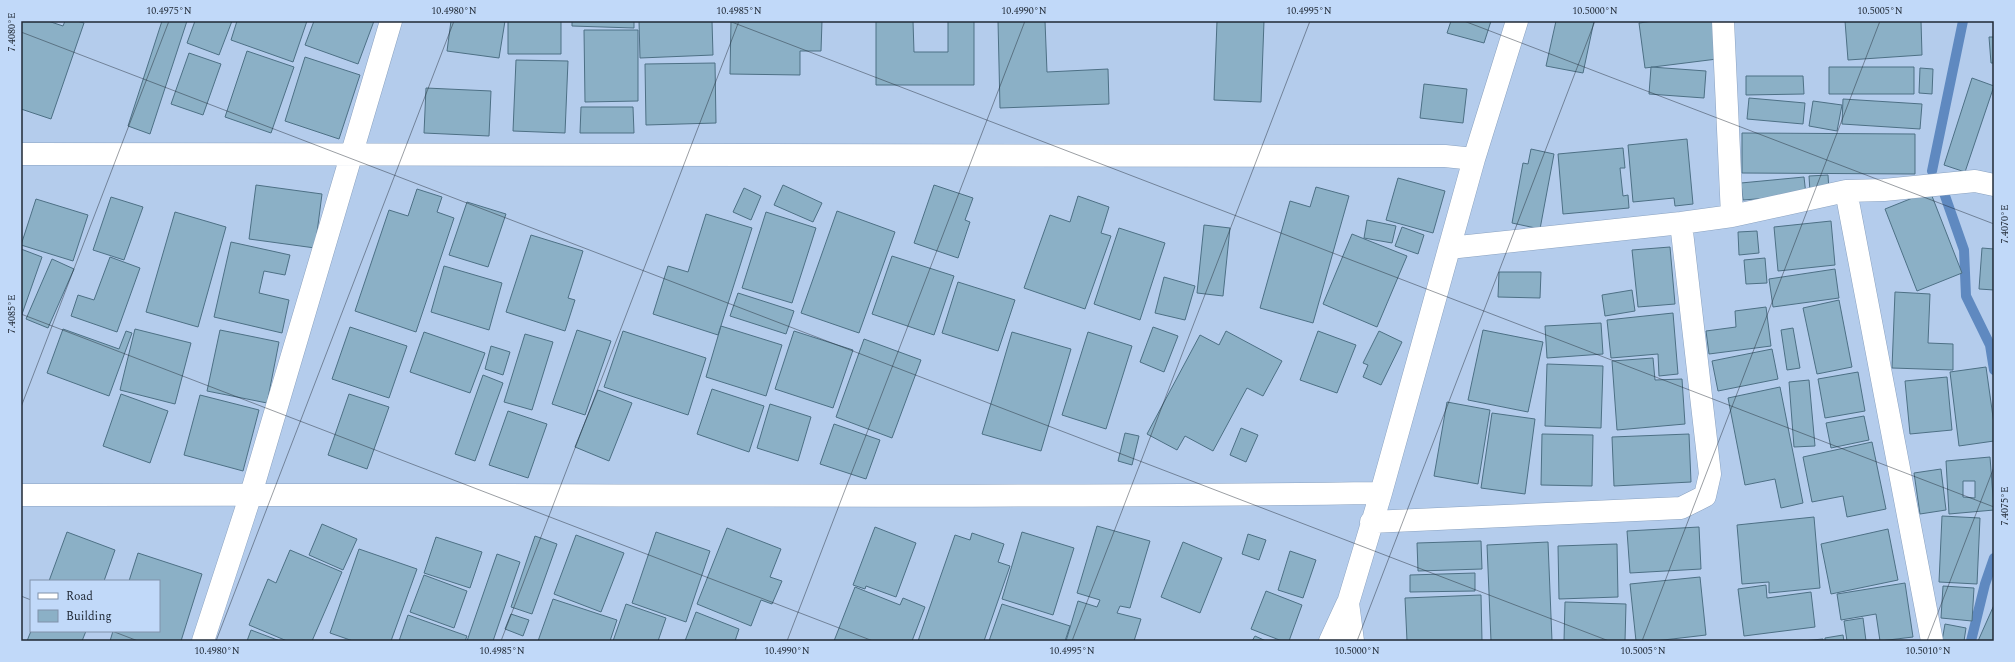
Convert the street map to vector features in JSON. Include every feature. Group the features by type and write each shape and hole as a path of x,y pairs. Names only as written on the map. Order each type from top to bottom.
{"street":[{"path":"203,641 251,494 350,155 391,21"},
{"path":"1330,641 1348,603 1371,522 1381,493 1474,159 1517,21"},
{"path":"1723,21 1732,216"},
{"path":"21,154 1445,156 1474,159"},
{"path":"1449,248 1681,223 1732,216 1846,191 1884,190 1975,181 1994,185"},
{"path":"1846,191 1932,641"},
{"path":"1371,522 1681,508 1705,496 1710,474 1681,223"},
{"path":"21,495 251,494 1123,496 1381,493"},
{"path":"1348,603 1353,641"}],"building":[{"path":"21,21 48,21 63,26 65,21 77,21 84,23 51,119 21,109"},
{"path":"162,21 187,21 150,134 128,126"},
{"path":"195,21 232,21 219,55 187,43"},
{"path":"237,21 307,21 293,62 231,40"},
{"path":"314,21 374,21 358,64 305,45"},
{"path":"451,21 505,21 499,58 447,51"},
{"path":"508,21 561,21 561,54 508,54"},
{"path":"572,21 634,21 634,28 572,26"},
{"path":"639,21 712,21 713,55 640,58"},
{"path":"731,21 822,21 821,51 800,51 800,75 730,74"},
{"path":"876,21 913,21 914,52 948,52 948,21 974,21 974,85 876,85"},
{"path":"998,21 1045,21 1047,72 1108,69 1109,104 1000,108"},
{"path":"1217,21 1264,21 1261,102 1214,100"},
{"path":"1451,21 1491,21 1484,43 1447,33"},
{"path":"1556,21 1594,21 1583,73 1546,66"},
{"path":"1654,21 1713,21 1717,59 1645,68 1639,23"},
{"path":"1845,21 1921,21 1922,55 1848,60"},
{"path":"584,30 638,30 638,101 585,102"},
{"path":"1989,37 1994,37 1994,63 1991,63"},
{"path":"247,51 294,67 271,133 225,117"},
{"path":"189,53 221,64 203,115 171,104"},
{"path":"305,57 360,75 339,139 285,121"},
{"path":"516,60 568,61 565,133 513,131"},
{"path":"715,63 716,123 646,125 645,64"},
{"path":"1651,67 1706,71 1704,98 1649,94"},
{"path":"1829,67 1914,67 1914,94 1829,94"},
{"path":"1920,68 1933,69 1932,94 1919,93"},
{"path":"1746,76 1803,76 1804,94 1746,95"},
{"path":"1972,78 1994,86 1965,172 1944,165"},
{"path":"1424,84 1467,89 1463,123 1420,118"},
{"path":"426,88 491,91 489,136 424,133"},
{"path":"1749,98 1805,103 1803,124 1747,119"},
{"path":"1843,99 1922,104 1920,129 1842,124"},
{"path":"1813,101 1842,105 1837,131 1809,126"},
{"path":"581,107 633,107 634,133 580,133"},
{"path":"1742,133 1915,134 1915,174 1742,173"},
{"path":"1687,139 1693,204 1675,206 1674,198 1633,202 1628,145"},
{"path":"1623,148 1625,168 1620,168 1623,196 1628,195 1629,208 1563,214 1558,154"},
{"path":"1531,149 1554,154 1540,229 1512,223 1523,163 1528,164"},
{"path":"1828,175 1829,191 1810,192 1809,176"},
{"path":"1804,177 1806,195 1743,200 1741,183"},
{"path":"1398,178 1445,191 1433,233 1386,220"},
{"path":"256,185 322,194 315,248 249,239"},
{"path":"783,185 822,203 813,222 774,205"},
{"path":"934,185 973,198 965,220 970,222 958,258 914,243"},
{"path":"1316,187 1349,196 1313,323 1260,308 1290,201 1310,207"},
{"path":"744,188 761,196 751,220 733,212"},
{"path":"417,189 442,197 437,212 454,218 416,332 355,311 389,210 408,216"},
{"path":"1930,191 1962,273 1917,291 1885,209"},
{"path":"1078,196 1109,207 1101,233 1111,236 1085,309 1024,288 1050,215 1070,222"},
{"path":"111,197 143,207 124,260 93,250"},
{"path":"36,199 88,215 73,261 21,245"},
{"path":"467,202 506,214 488,267 449,255"},
{"path":"837,211 895,232 859,333 801,313"},
{"path":"175,212 226,227 198,327 146,312"},
{"path":"766,212 816,228 792,303 742,288"},
{"path":"706,214 752,228 718,335 653,314 668,266 688,272"},
{"path":"1367,220 1396,226 1392,243 1364,238"},
{"path":"1831,221 1835,265 1778,271 1774,227"},
{"path":"1204,225 1230,228 1223,296 1197,293"},
{"path":"1402,227 1424,235 1418,254 1395,246"},
{"path":"1119,228 1165,243 1140,320 1094,304"},
{"path":"1757,231 1759,253 1739,255 1738,232"},
{"path":"1352,234 1407,256 1377,327 1323,304"},
{"path":"531,235 583,251 568,298 575,300 565,331 506,312"},
{"path":"231,242 290,255 285,275 264,271 259,293 289,300 282,333 214,317"},
{"path":"1670,247 1675,304 1638,307 1632,250"},
{"path":"1982,248 1994,249 1994,290 1979,289"},
{"path":"21,249 42,257 21,317"},
{"path":"892,256 954,276 934,335 872,314"},
{"path":"110,257 140,268 117,332 71,316 78,295 94,300"},
{"path":"1765,258 1767,283 1746,284 1744,260"},
{"path":"52,259 74,269 48,328 26,319"},
{"path":"444,266 502,283 489,330 431,312"},
{"path":"1835,269 1839,298 1773,307 1769,279"},
{"path":"1499,272 1541,272 1540,298 1498,297"},
{"path":"1164,277 1195,286 1185,320 1155,313"},
{"path":"958,282 1015,300 998,351 942,333"},
{"path":"1632,290 1635,311 1605,316 1602,295"},
{"path":"1895,292 1930,294 1928,343 1953,344 1953,370 1892,368"},
{"path":"738,293 794,311 786,334 730,316"},
{"path":"1839,300 1852,367 1817,374 1803,308"},
{"path":"1766,307 1771,346 1709,354 1706,331 1736,327 1735,311"},
{"path":"1673,313 1678,374 1659,376 1658,354 1611,358 1607,320"},
{"path":"1601,323 1603,354 1547,358 1545,326"},
{"path":"721,326 782,345 766,396 706,377"},
{"path":"350,327 407,346 389,398 332,379"},
{"path":"1153,327 1178,336 1164,372 1140,362"},
{"path":"1793,328 1800,368 1787,370 1781,330"},
{"path":"63,329 119,349 126,331 132,333 109,396 47,373"},
{"path":"135,329 191,343 175,404 120,390"},
{"path":"220,330 279,342 267,403 207,391"},
{"path":"577,330 611,341 585,415 552,404"},
{"path":"1483,330 1543,342 1528,412 1468,400"},
{"path":"623,331 706,358 688,415 604,387"},
{"path":"794,331 853,350 833,408 775,389"},
{"path":"1226,331 1282,361 1263,396 1247,388 1213,451 1185,436 1177,450 1147,434 1200,335 1219,345"},
{"path":"1318,331 1356,345 1337,393 1300,380"},
{"path":"1379,331 1402,342 1381,385 1363,377 1368,365 1363,363"},
{"path":"424,332 485,353 470,393 410,372"},
{"path":"1012,332 1071,349 1041,451 982,434"},
{"path":"1088,332 1132,346 1106,429 1062,415"},
{"path":"525,334 553,342 532,410 504,402"},
{"path":"864,339 921,360 892,438 836,417"},
{"path":"491,346 510,352 503,375 485,369"},
{"path":"1772,349 1778,379 1718,391 1712,361"},
{"path":"1653,358 1655,380 1682,379 1685,424 1617,430 1612,361"},
{"path":"1547,364 1603,366 1601,428 1545,426"},
{"path":"1986,367 1994,424 1994,441 1959,446 1950,372"},
{"path":"1858,372 1865,411 1825,418 1818,379"},
{"path":"483,375 503,383 475,461 455,454"},
{"path":"1947,377 1952,430 1910,434 1905,381"},
{"path":"1809,380 1815,446 1794,447 1789,382"},
{"path":"1780,387 1803,503 1781,508 1775,479 1745,485 1728,398"},
{"path":"712,389 764,406 749,452 697,434"},
{"path":"598,390 632,403 609,461 575,447"},
{"path":"121,394 168,411 150,463 103,446"},
{"path":"349,394 389,407 367,469 328,455"},
{"path":"200,395 259,410 243,471 184,455"},
{"path":"1447,402 1490,410 1478,484 1434,476"},
{"path":"770,404 811,417 798,461 757,448"},
{"path":"508,411 547,424 528,478 489,465"},
{"path":"1492,413 1535,419 1525,494 1481,488"},
{"path":"1864,416 1869,440 1831,448 1826,423"},
{"path":"834,424 880,440 866,479 820,464"},
{"path":"1241,428 1258,435 1246,462 1230,455"},
{"path":"1125,433 1139,436 1132,465 1118,461"},
{"path":"1542,434 1593,435 1592,486 1541,485"},
{"path":"1689,434 1691,482 1614,486 1612,437"},
{"path":"1872,442 1886,509 1847,517 1843,496 1812,502 1803,457"},
{"path":"1990,457 1994,510 1949,514 1946,461","holes":["1963,481 1975,481 1975,498 1963,497"]},
{"path":"1941,469 1946,510 1920,514 1914,473"},
{"path":"1942,516 1980,518 1977,584 1939,582"},
{"path":"1814,517 1820,588 1769,593 1769,582 1742,584 1737,525"},
{"path":"322,524 357,539 343,570 309,555"},
{"path":"1097,526 1150,541 1130,608 1120,606 1117,613 1141,619 1134,641 1066,641 1078,601 1097,607 1100,600 1077,593"},
{"path":"875,527 916,543 896,597 866,586 865,589 853,585"},
{"path":"1699,527 1701,569 1630,573 1627,531"},
{"path":"727,528 781,549 770,577 782,581 772,604 761,600 751,626 697,604"},
{"path":"1888,529 1898,580 1831,594 1821,544"},
{"path":"67,532 115,550 104,580 49,580"},
{"path":"656,532 710,551 686,622 632,603"},
{"path":"1022,532 1074,548 1053,615 1002,599"},
{"path":"972,533 1004,544 998,562 1010,566 984,641 918,641 955,535 970,540"},
{"path":"1248,534 1266,540 1259,560 1242,554"},
{"path":"576,535 624,553 601,612 554,594"},
{"path":"535,536 557,544 532,614 511,607"},
{"path":"436,537 482,552 470,588 424,573"},
{"path":"1481,541 1482,569 1418,571 1417,543"},
{"path":"1183,542 1222,558 1200,613 1161,597"},
{"path":"1548,542 1552,641 1491,641 1487,545"},
{"path":"1617,544 1618,597 1559,599 1558,546"},
{"path":"359,549 417,569 391,641 353,641 330,633"},
{"path":"290,550 342,572 312,641 287,641 249,625 268,579 276,583"},
{"path":"1290,551 1316,560 1303,598 1278,590"},
{"path":"138,553 202,574 181,641 110,641 113,632 160,632 160,580 129,580"},
{"path":"497,554 520,562 493,641 467,641"},
{"path":"1475,573 1475,591 1410,592 1410,575"},
{"path":"424,575 467,591 454,628 410,612"},
{"path":"1700,577 1706,635 1655,641 1636,641 1630,584"},
{"path":"1905,583 1913,637 1880,641 1876,614 1841,620 1837,594"},
{"path":"1766,585 1767,598 1811,592 1815,627 1744,636 1738,589"},
{"path":"1943,586 1974,588 1972,621 1941,618"},
{"path":"855,587 900,605 903,598 925,607 912,641 834,641"},
{"path":"1266,591 1302,605 1289,641 1282,641 1251,629"},
{"path":"1481,595 1482,641 1407,641 1405,598"},
{"path":"553,599 617,620 610,641 538,641"},
{"path":"1565,602 1626,604 1625,641 1564,641"},
{"path":"626,604 666,618 658,641 613,641"},
{"path":"1002,604 1070,626 1065,641 989,641"},
{"path":"1994,605 1994,641 1978,641"},
{"path":"696,612 739,629 735,641 685,641"},
{"path":"511,614 529,620 523,636 505,629"},
{"path":"408,615 467,636 465,641 399,641"},
{"path":"1863,618 1866,641 1847,641 1844,621"},
{"path":"1945,624 1966,628 1964,641 1942,641"},
{"path":"251,630 280,641 247,641"},
{"path":"31,632 86,632 82,641 27,641"},
{"path":"1843,635 1844,641 1825,641 1825,638"},
{"path":"1255,636 1266,641 1252,641"},
{"path":"1823,639 1823,641 1802,641"}],"waterway":[{"path":"1932,171 1963,21"},
{"path":"1944,193 1964,250 1966,296 1990,345 1994,370"},
{"path":"1971,641 1985,584 1994,558"}]}
